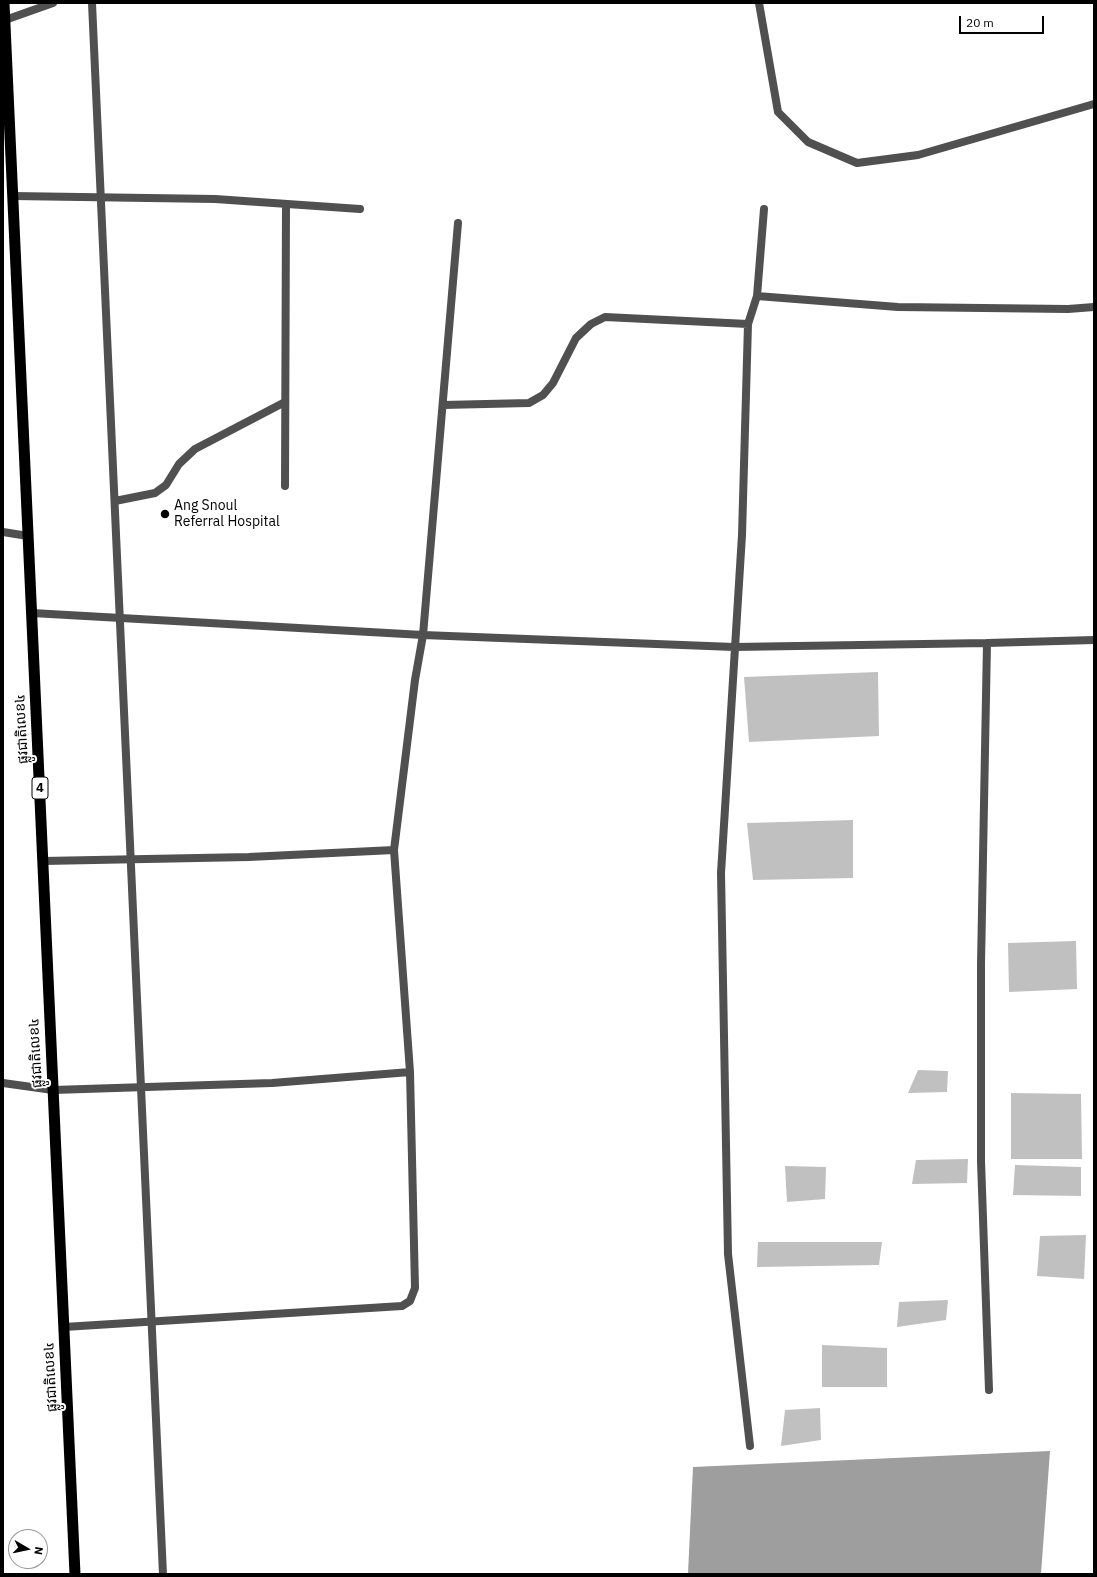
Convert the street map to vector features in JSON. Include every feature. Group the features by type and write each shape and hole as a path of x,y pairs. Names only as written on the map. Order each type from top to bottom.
{"highway":[{"name":"ផ្លូវជាតិលេខ៤","path":"4,3 75,1574"}],"street":[{"path":"5,20 53,3"},
{"path":"92,3 163,1574"},
{"path":"760,3 778,112 808,142 857,163 918,155 1094,104"},
{"path":"13,196 215,199 360,209"},
{"path":"285,486 286,204"},
{"path":"750,1446 728,1246 721,873 742,535 748,324 757,296 764,209"},
{"path":"64,1327 152,1320 402,1306 410,1301 415,1288 410,1072 394,850 415,680 423,635 458,223"},
{"path":"757,296 898,307 1094,307"},
{"path":"443,405 529,404 543,396 553,383 576,338 591,324 605,317 748,324"},
{"path":"115,501 155,493 166,485 179,464 195,449 285,402"},
{"path":"3,532 28,536"},
{"path":"32,613 423,635 734,647 1094,640"},
{"path":"987,643 981,964 980,1161 989,1390"},
{"path":"43,861 249,857 394,850"},
{"path":"3,1083 53,1090 141,1088 272,1083 410,1072"}],"shaded area":[{"path":"1050,1451 1041,1574 688,1574 693,1467"}],"building":[{"path":"878,672 879,736 749,742 744,677"},
{"path":"853,820 853,878 753,880 747,823"},
{"path":"1076,941 1077,989 1009,992 1008,943"},
{"path":"918,1070 948,1071 947,1092 908,1093"},
{"path":"1011,1093 1081,1094 1082,1159 1011,1159"},
{"path":"968,1159 967,1183 912,1184 916,1160"},
{"path":"1015,1165 1081,1167 1081,1196 1013,1195"},
{"path":"785,1166 826,1167 825,1199 787,1202"},
{"path":"1086,1235 1084,1279 1037,1276 1040,1236"},
{"path":"758,1242 882,1242 879,1265 757,1267"},
{"path":"948,1300 946,1320 897,1327 899,1302"},
{"path":"822,1345 887,1348 887,1387 822,1387"},
{"path":"820,1408 821,1440 781,1446 785,1410"}],"place":[{"name":"Ang Snoul Referral Hospital","path":"165,514"}]}
